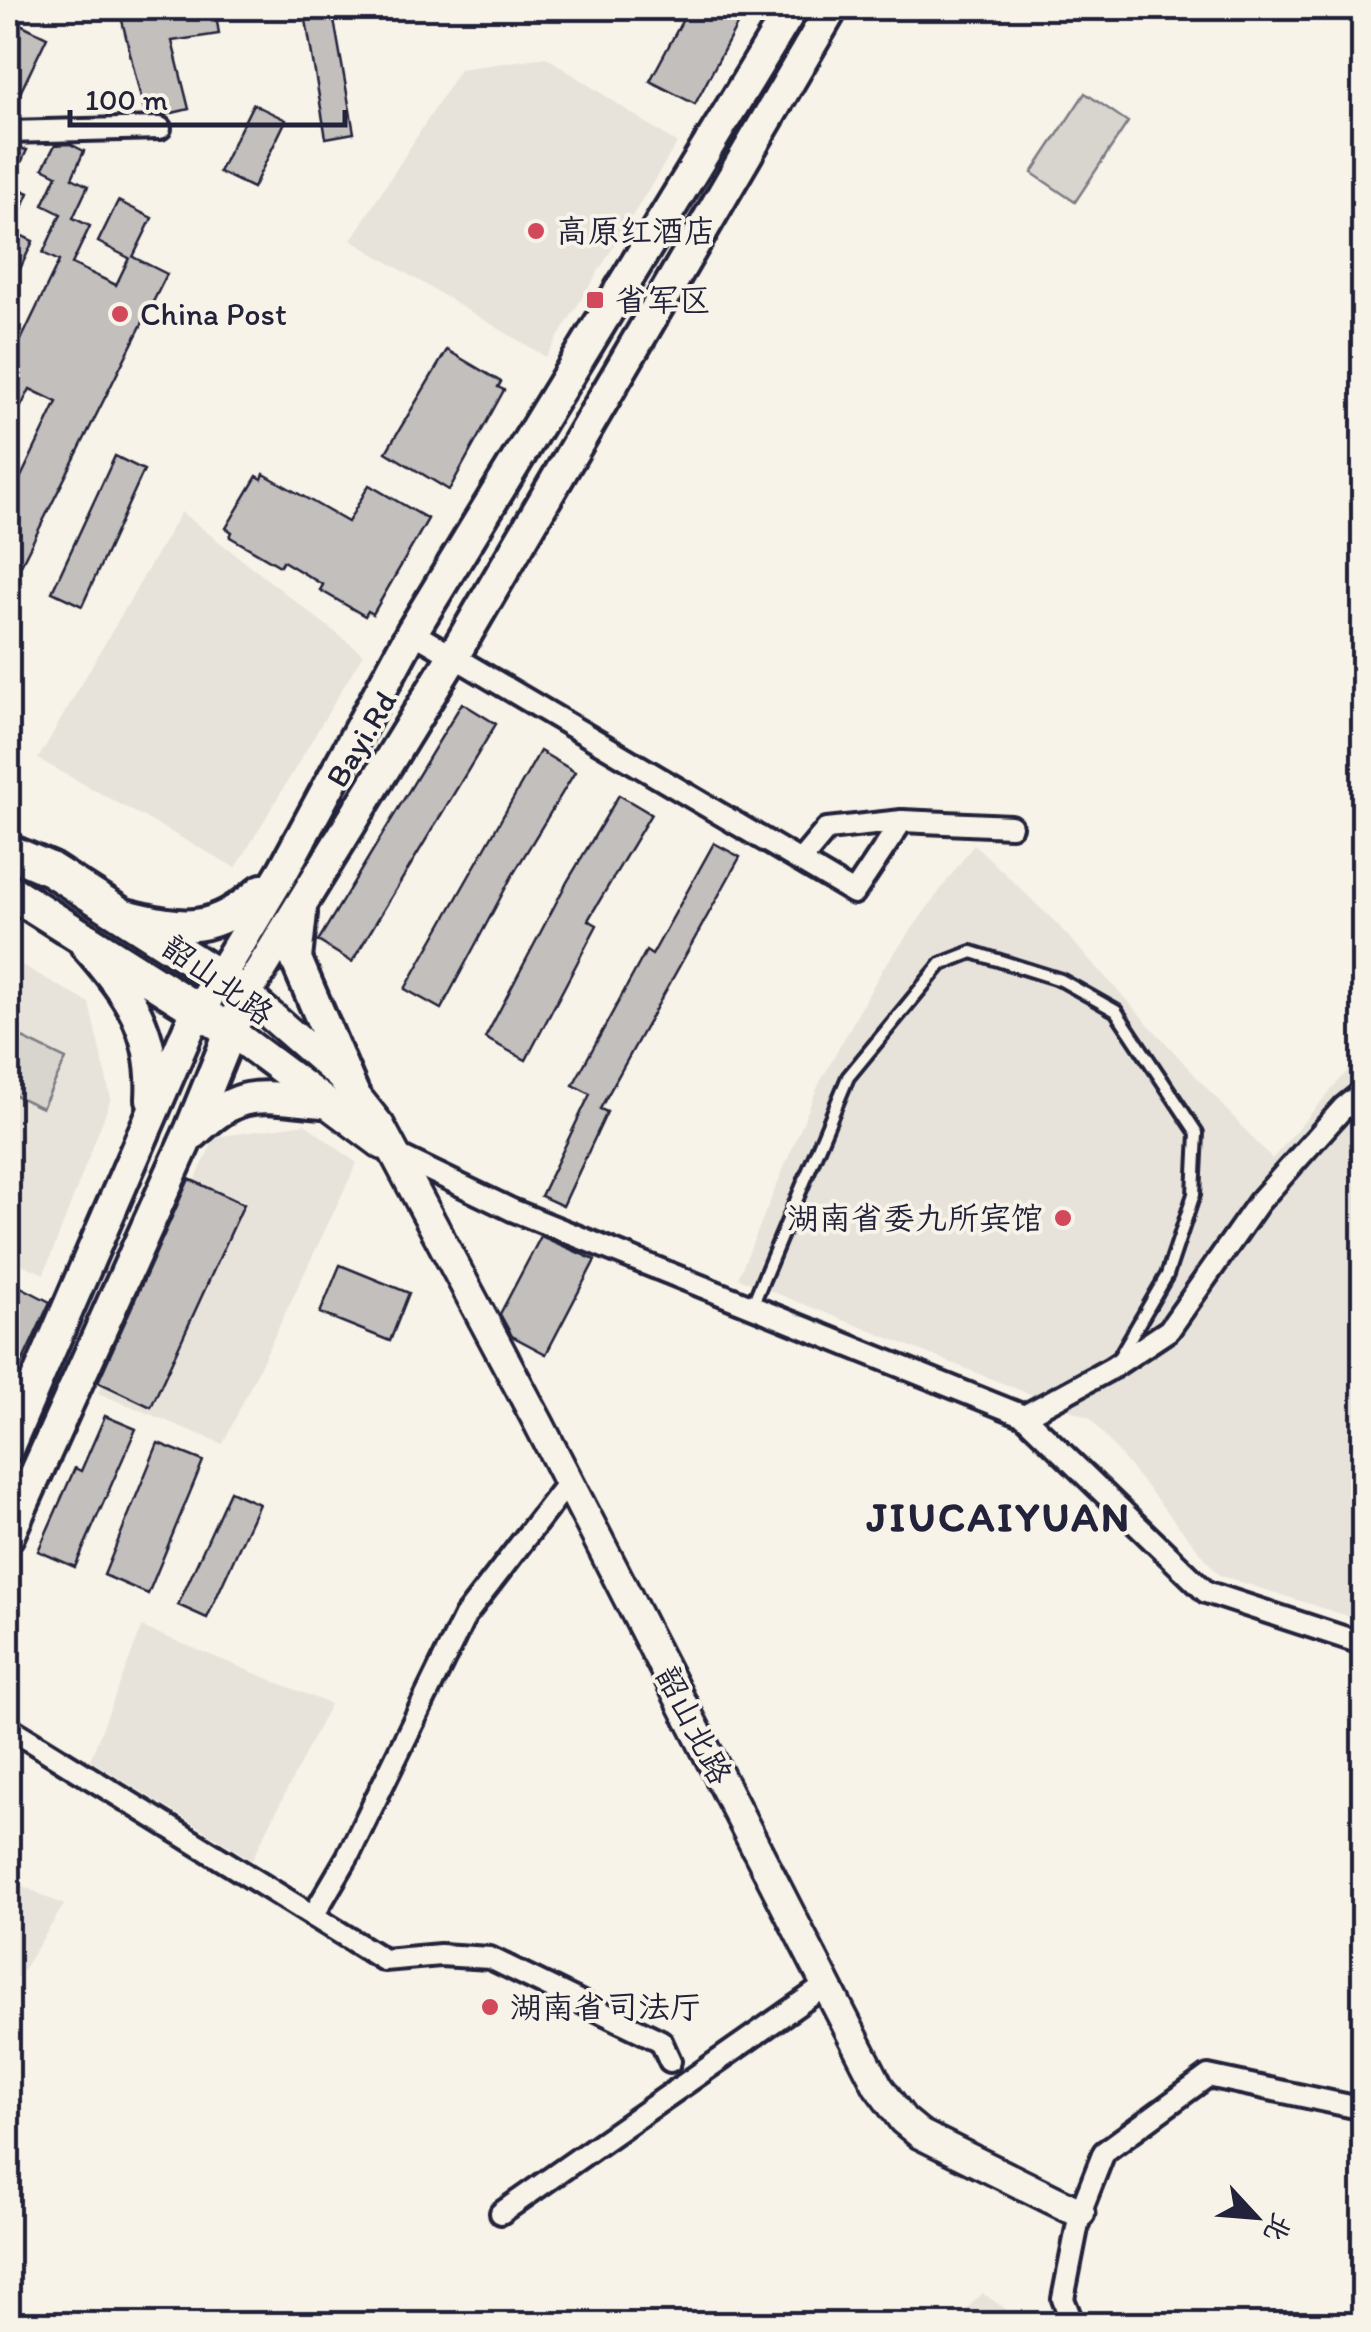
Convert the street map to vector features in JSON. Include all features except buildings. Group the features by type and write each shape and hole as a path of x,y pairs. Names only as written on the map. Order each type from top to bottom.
{"main road":[{"name":"Bayi.Rd","path":"8,1536 184,1142 229,1030 233,985 283,871 412,632 792,8"},
{"name":"Bayi.Rd","path":"8,1447 174,1058 200,1010 233,985 302,903 454,655 832,8"},
{"path":"8,832 50,869"},
{"name":"韶山北路","path":"8,852 50,869 233,985"},
{"path":"122,914 200,926 233,914 283,871"},
{"name":"韶山北路","path":"8,890 229,1030"},
{"path":"302,903 296,959 353,1093"},
{"path":"70,928 118,982 138,1014 152,1056 152,1098 147,1122"},
{"path":"184,1142 219,1108 238,1100 258,1097 322,1102"}],"street":[{"path":"8,132 160,128"},
{"path":"412,632 854,894 902,821"},
{"path":"801,860 828,829 902,821 1010,826"},
{"name":"韶山北路","path":"233,985 340,1076 380,1126 569,1481 878,2086 903,2120 944,2147 1080,2214"},
{"name":"韶山北路","path":"229,1030 392,1152"},
{"path":"1024,1416 1112,1368 1169,1330 1258,1202 1344,1106 1364,1091"},
{"path":"392,1152 512,1210 1024,1416 1206,1592 1364,1644"},
{"path":"313,1916 348,1856 466,1616 569,1481"},
{"path":"8,1727 384,1960 440,1955 490,1958 660,2041 670,2061"},
{"path":"501,2213 826,1985"},
{"path":"1072,2324 1063,2299 1080,2214 1104,2152 1208,2076 1364,2109"}],"lane":[{"path":"752,1306 848,1077 941,964 972,952 1061,980 1116,1011 1197,1133 1194,1194 1167,1275 1112,1368"}],"shaded area":[{"path":"546,57 677,143 546,357 351,240 460,69"},
{"path":"1085,93 1128,122 1075,202 1032,173"},
{"path":"181,512 363,654 236,868 38,759"},
{"name":"湖南省委九所宾馆","path":"974,844 1056,923 1272,1159 1363,1057 1363,1621 1219,1575 1090,1418 738,1278 819,1084 882,970"},
{"path":"8,957 89,1003 111,1099 44,1274 8,1258"},
{"path":"8,1031 66,1059 42,1108 8,1092"},
{"path":"305,1124 357,1163 223,1444 98,1393 215,1137"},
{"path":"142,1627 330,1704 252,1860 90,1760"},
{"path":"8,1879 64,1905 18,1978 8,1971"},
{"path":"982,2293 1028,2324 952,2324"}],"place":[{"name":"高原红酒店","path":"536,231"},
{"name":"省军区","path":"595,300"},
{"name":"China Post","path":"120,314"},
{"name":"湖南省委九所宾馆","path":"1063,1218"},
{"name":"湖南省司法厅","path":"490,2007"}],"district":[{"name":"JIUCAIYUAN","path":"999,1516"}]}
